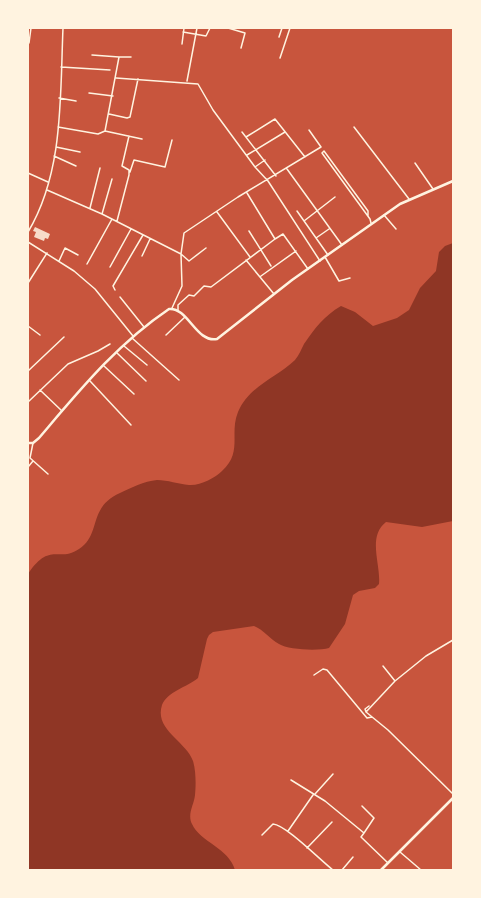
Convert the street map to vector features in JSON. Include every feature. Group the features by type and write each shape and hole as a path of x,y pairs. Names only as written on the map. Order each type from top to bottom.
{"main road":[{"path":"28,443 33,443 102,364 144,327 172,308 178,310 204,337 215,340 308,269 384,215 408,199 453,181"},
{"path":"381,870 453,798"}],"street":[{"path":"29,43 31,28"},
{"path":"28,232 47,190 56,147 63,28"},
{"path":"182,44 184,28"},
{"path":"186,82 197,28"},
{"path":"183,32 196,33 206,36 210,28"},
{"path":"228,28 245,33 241,48"},
{"path":"279,37 282,28"},
{"path":"280,58 290,28"},
{"path":"92,55 131,57"},
{"path":"105,131 113,96 119,57"},
{"path":"61,67 110,70"},
{"path":"116,78 186,82 199,85 213,110 255,167 268,181 320,261"},
{"path":"109,114 127,118 130,117 138,79"},
{"path":"89,93 113,96"},
{"path":"59,98 76,101"},
{"path":"246,137 275,120 305,157"},
{"path":"58,127 98,134 105,131 142,139"},
{"path":"354,127 408,199"},
{"path":"172,308 182,286 181,254 184,233 321,147 309,130"},
{"path":"247,155 285,131"},
{"path":"242,132 276,176"},
{"path":"129,136 122,166 130,172"},
{"path":"117,222 134,160 166,167 172,140"},
{"path":"56,147 80,152"},
{"path":"368,216 368,211 324,151 322,152 344,185 368,216 372,224"},
{"path":"54,156 76,166"},
{"path":"255,167 265,160"},
{"path":"415,163 433,189"},
{"path":"90,208 100,168"},
{"path":"287,169 342,245"},
{"path":"28,172 48,182"},
{"path":"102,214 112,179"},
{"path":"47,190 90,208 181,254 189,261 206,248"},
{"path":"247,193 275,238"},
{"path":"304,221 334,197"},
{"path":"217,211 250,257"},
{"path":"296,211 316,238 327,256 339,281 350,278"},
{"path":"384,215 396,229"},
{"path":"86,264 112,219"},
{"path":"316,238 330,228"},
{"path":"110,267 131,229"},
{"path":"249,231 259,250 271,266"},
{"path":"178,310 178,305 189,295 194,296 204,286 211,287 275,238 283,234 308,269"},
{"path":"115,290 113,286 143,235"},
{"path":"142,256 150,239"},
{"path":"28,242 59,261 95,289 133,337 179,380"},
{"path":"59,261 66,248 78,255"},
{"path":"260,276 271,266 296,251"},
{"path":"28,283 47,254"},
{"path":"246,260 275,295"},
{"path":"120,297 144,327"},
{"path":"166,335 185,317"},
{"path":"28,326 40,335"},
{"path":"28,371 64,337"},
{"path":"29,400 68,364 110,344"},
{"path":"123,345 147,364"},
{"path":"116,352 146,381"},
{"path":"102,364 134,394"},
{"path":"88,380 131,425"},
{"path":"39,390 62,410"},
{"path":"33,443 33,449 29,456 48,474"},
{"path":"28,467 33,461"},
{"path":"366,712 395,681 426,656 453,640"},
{"path":"383,666 395,681"},
{"path":"314,676 325,669 367,718 372,717"},
{"path":"366,712 365,709 369,706"},
{"path":"366,712 416,757 453,794"},
{"path":"288,832 314,795 333,774"},
{"path":"291,780 336,809 364,833"},
{"path":"362,806 374,818 361,837 388,863"},
{"path":"307,848 332,822"},
{"path":"262,835 274,824 288,832 333,870"},
{"path":"400,851 421,870"},
{"path":"342,870 353,857"}],"shaded area":[{"path":"453,243 453,521 422,527 386,522 380,528 376,543 379,584 375,588 359,591 353,595 345,624 329,648 289,648 276,642 254,626 213,632 207,639 198,678 173,693 162,705 162,721 166,728 184,747 193,761 196,787 190,813 192,824 201,836 227,856 232,862 235,870 28,870 28,574 42,558 54,554 72,553 86,543 103,506 110,499 120,493 142,483 157,480 193,485 207,481 219,474 232,457 234,450 236,420 243,403 256,389 295,360 308,338 325,318 341,306 355,312 373,326 397,318 409,310 420,288 436,271 439,252 445,246"}],"building":[{"path":"35,227 50,234 48,239 45,238 44,241 34,237 36,232 33,231"}]}
